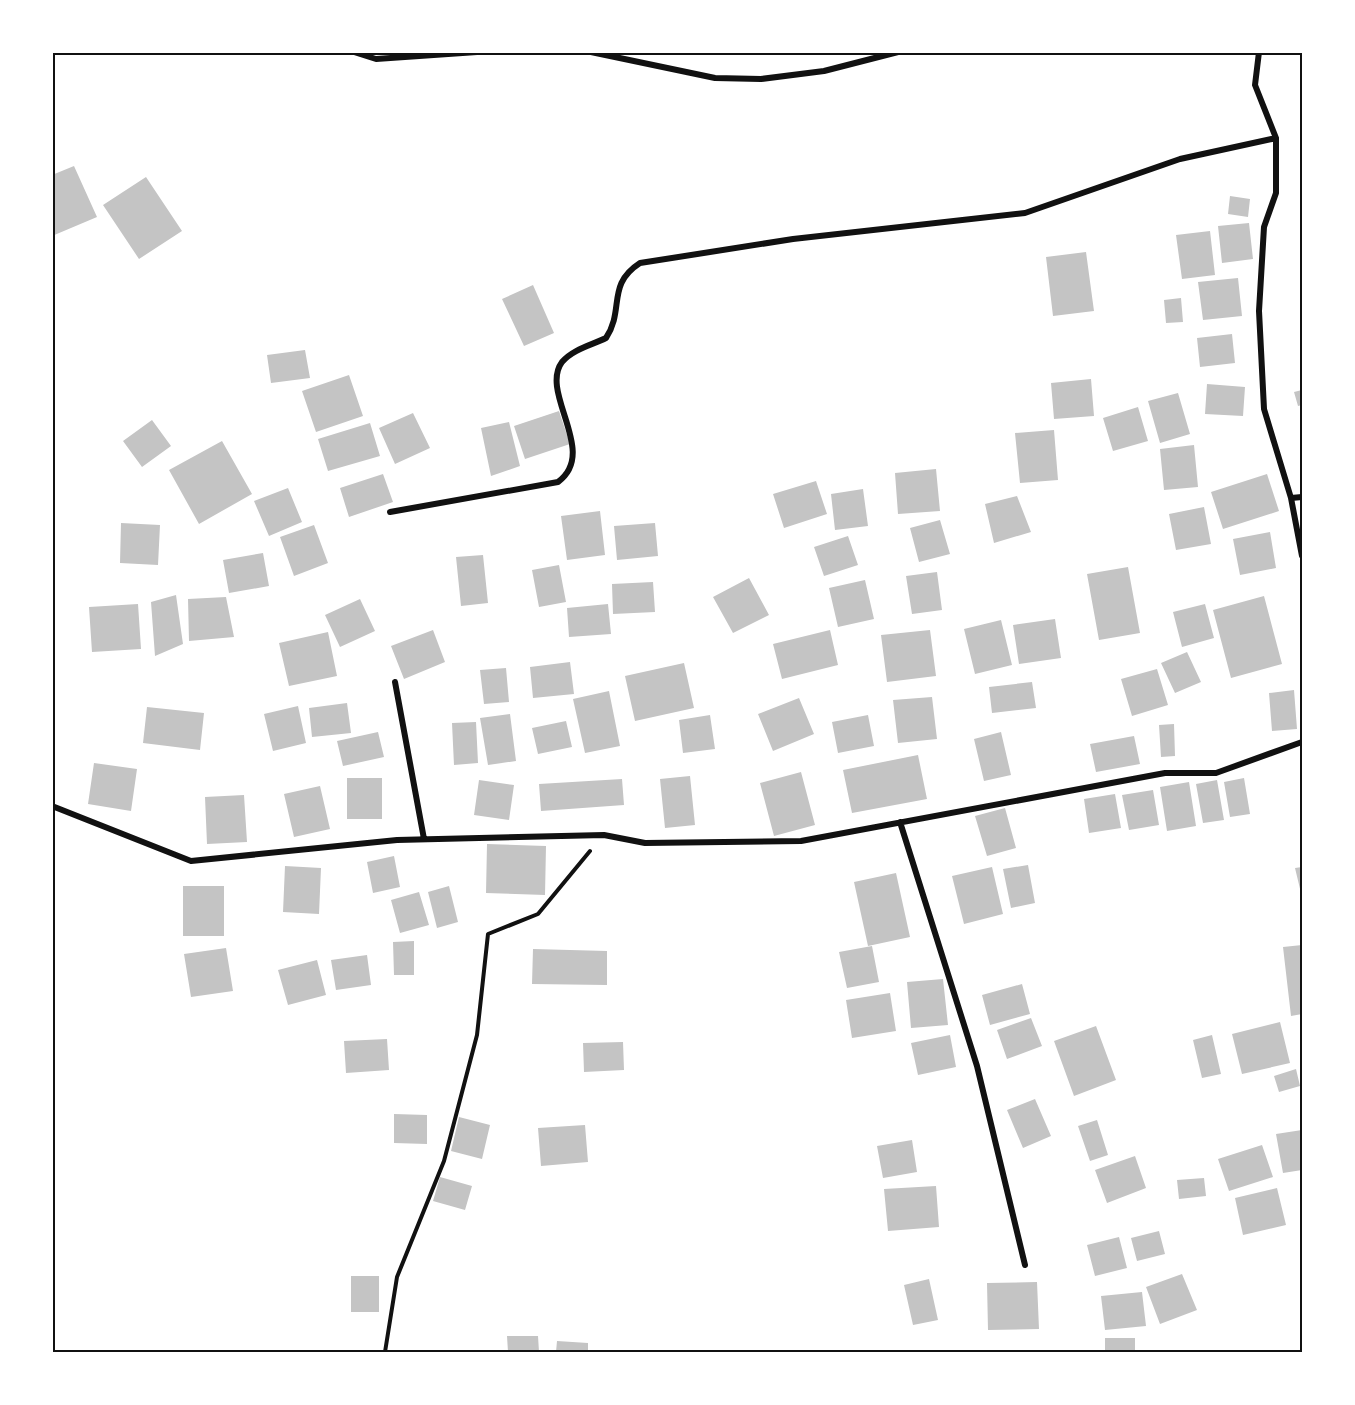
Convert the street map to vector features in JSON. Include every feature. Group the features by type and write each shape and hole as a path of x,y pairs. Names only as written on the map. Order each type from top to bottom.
{"street":[{"path":"354,52 376,59 477,52"},
{"path":"591,52 715,78 761,79 824,71 898,52"},
{"path":"1259,52 1255,85 1276,138 1276,193 1264,227 1259,311 1264,409 1291,498 1302,556"},
{"path":"390,512 558,482 567,476 571,468 573,450 557,383 557,371 575,351 606,338 615,320 619,284 628,271 640,263 793,239 1025,213 1180,159 1276,138"},
{"path":"1291,498 1302,497"},
{"path":"395,682 424,839"},
{"path":"52,806 191,861 424,839 604,836 645,843 801,841 1165,773 1216,773 1302,742"},
{"path":"900,822 977,1066 1025,1265"}],"path":[{"path":"385,1353 397,1277 444,1161 477,1035 488,934 538,914 604,836"}],"building":[{"path":"74,166 97,217 52,236 52,175"},
{"path":"146,177 182,231 139,259 103,205"},
{"path":"1230,196 1250,199 1248,217 1228,214"},
{"path":"1249,223 1253,259 1222,263 1218,226"},
{"path":"1210,231 1215,275 1182,279 1176,235"},
{"path":"1086,252 1094,311 1053,316 1046,257"},
{"path":"1238,278 1242,316 1203,320 1198,282"},
{"path":"533,285 554,333 524,346 502,299"},
{"path":"1181,298 1183,322 1166,323 1164,300"},
{"path":"1232,334 1235,363 1200,367 1197,338"},
{"path":"305,350 310,378 271,383 267,355"},
{"path":"349,375 363,416 316,432 302,391"},
{"path":"1091,379 1094,416 1054,419 1051,383"},
{"path":"1207,384 1245,387 1243,416 1205,414"},
{"path":"1302,390 1302,405 1298,406 1294,392"},
{"path":"1178,393 1190,434 1160,443 1148,401"},
{"path":"1138,407 1148,441 1113,451 1103,418"},
{"path":"559,411 570,444 525,459 514,426"},
{"path":"413,413 430,448 395,464 379,428"},
{"path":"152,420 171,446 142,467 123,441"},
{"path":"509,422 520,466 491,476 481,428"},
{"path":"370,423 380,456 328,471 318,439"},
{"path":"1054,430 1058,480 1020,483 1015,433"},
{"path":"222,441 252,494 199,524 169,470"},
{"path":"1194,445 1198,487 1164,490 1160,449"},
{"path":"936,469 940,511 898,514 895,473"},
{"path":"383,474 393,502 349,517 340,488"},
{"path":"1267,474 1279,511 1223,529 1211,492"},
{"path":"816,481 827,514 784,528 773,494"},
{"path":"288,488 302,522 269,536 254,501"},
{"path":"863,489 868,526 835,530 831,494"},
{"path":"1017,496 1031,532 994,543 985,504"},
{"path":"1204,507 1211,544 1176,550 1169,514"},
{"path":"600,511 605,555 567,560 561,516"},
{"path":"940,520 950,554 919,562 910,528"},
{"path":"121,523 160,525 158,565 120,563"},
{"path":"655,523 658,556 617,560 614,526"},
{"path":"314,525 328,563 294,576 280,537"},
{"path":"1270,532 1276,568 1240,575 1233,539"},
{"path":"848,536 858,565 824,576 814,547"},
{"path":"263,553 269,586 229,593 223,560"},
{"path":"483,555 488,603 461,606 456,557"},
{"path":"559,565 566,602 539,607 532,570"},
{"path":"1128,567 1140,633 1099,640 1087,574"},
{"path":"937,572 942,610 912,614 906,576"},
{"path":"749,578 769,615 733,633 713,597"},
{"path":"865,580 874,619 838,627 829,588"},
{"path":"653,582 655,612 613,614 612,584"},
{"path":"176,595 183,644 155,656 151,602"},
{"path":"1264,596 1282,664 1231,678 1213,610"},
{"path":"226,597 234,637 189,641 188,599"},
{"path":"360,599 375,631 340,647 325,615"},
{"path":"138,604 141,649 92,652 89,607"},
{"path":"608,604 611,634 569,637 567,608"},
{"path":"1205,604 1214,638 1182,647 1173,612"},
{"path":"1055,619 1061,658 1019,664 1013,625"},
{"path":"1001,620 1012,665 975,674 964,629"},
{"path":"433,630 445,662 404,679 391,646"},
{"path":"830,630 838,665 782,679 773,644"},
{"path":"930,630 936,676 887,682 881,635"},
{"path":"328,632 337,676 289,686 279,643"},
{"path":"1187,652 1201,682 1175,693 1161,663"},
{"path":"570,662 574,694 533,698 530,667"},
{"path":"684,663 694,708 635,721 625,676"},
{"path":"506,668 509,702 484,704 480,670"},
{"path":"1157,669 1168,705 1132,716 1121,679"},
{"path":"1032,682 1036,708 992,713 989,687"},
{"path":"1294,690 1297,729 1272,731 1269,693"},
{"path":"609,691 620,746 585,753 573,699"},
{"path":"932,697 937,739 898,743 893,700"},
{"path":"799,698 814,734 773,751 758,714"},
{"path":"347,703 351,733 312,737 309,708"},
{"path":"298,706 306,743 273,751 264,714"},
{"path":"147,707 204,713 200,750 143,743"},
{"path":"510,714 516,761 488,765 480,718"},
{"path":"710,715 715,749 683,753 679,720"},
{"path":"868,715 874,746 838,753 832,722"},
{"path":"566,721 572,747 538,754 532,728"},
{"path":"476,722 478,763 454,765 452,723"},
{"path":"1174,724 1175,756 1161,757 1159,725"},
{"path":"378,732 384,757 343,766 337,741"},
{"path":"1001,732 1011,775 984,781 974,739"},
{"path":"1134,736 1140,764 1096,772 1090,744"},
{"path":"918,755 927,799 852,813 843,770"},
{"path":"94,763 137,769 131,811 88,804"},
{"path":"801,772 815,825 774,836 760,783"},
{"path":"690,776 695,825 665,828 660,779"},
{"path":"347,778 382,778 382,819 347,819"},
{"path":"1244,778 1250,814 1230,817 1224,782"},
{"path":"622,779 624,805 541,811 539,784"},
{"path":"479,780 514,785 509,820 474,815"},
{"path":"1217,780 1224,820 1203,823 1196,784"},
{"path":"1189,782 1196,826 1167,831 1160,787"},
{"path":"320,786 330,829 294,837 284,794"},
{"path":"1153,790 1159,825 1129,830 1122,795"},
{"path":"1115,794 1121,828 1089,833 1084,799"},
{"path":"244,795 247,842 207,844 205,797"},
{"path":"1005,808 1016,848 987,856 975,816"},
{"path":"487,844 546,846 545,895 486,893"},
{"path":"394,856 400,887 373,893 367,862"},
{"path":"1028,865 1035,903 1011,908 1003,869"},
{"path":"285,866 321,868 319,914 283,912"},
{"path":"992,867 1003,914 964,924 952,876"},
{"path":"1302,867 1302,893 1301,893 1295,868"},
{"path":"896,873 910,937 868,946 854,882"},
{"path":"183,886 224,886 224,936 183,936"},
{"path":"449,886 458,922 437,928 428,892"},
{"path":"419,892 429,925 400,933 391,900"},
{"path":"414,941 414,975 394,975 393,942"},
{"path":"1302,945 1302,1014 1291,1016 1283,947"},
{"path":"872,946 879,982 847,988 839,952"},
{"path":"226,948 233,991 191,997 184,954"},
{"path":"533,949 607,951 607,985 532,984"},
{"path":"367,955 371,985 336,990 331,960"},
{"path":"317,960 326,995 288,1005 278,970"},
{"path":"943,979 948,1025 911,1028 907,982"},
{"path":"1022,984 1030,1014 990,1025 982,995"},
{"path":"890,993 896,1031 852,1038 846,1000"},
{"path":"1031,1018 1042,1046 1007,1059 997,1030"},
{"path":"1280,1022 1290,1063 1242,1074 1232,1034"},
{"path":"1096,1026 1116,1080 1074,1096 1054,1041"},
{"path":"950,1035 956,1067 918,1075 911,1043"},
{"path":"1212,1035 1221,1074 1202,1078 1193,1040"},
{"path":"387,1039 389,1070 346,1073 344,1041"},
{"path":"623,1042 624,1070 584,1072 583,1043"},
{"path":"1296,1069 1300,1086 1279,1092 1274,1076"},
{"path":"1035,1099 1051,1136 1023,1148 1007,1110"},
{"path":"394,1114 427,1115 427,1144 394,1143"},
{"path":"459,1117 490,1125 482,1159 451,1151"},
{"path":"1097,1120 1108,1155 1090,1161 1078,1126"},
{"path":"585,1125 588,1162 541,1166 538,1128"},
{"path":"1302,1130 1302,1170 1283,1173 1276,1134"},
{"path":"912,1140 917,1172 883,1178 877,1146"},
{"path":"1262,1145 1273,1177 1229,1191 1218,1159"},
{"path":"1135,1156 1146,1188 1107,1203 1095,1170"},
{"path":"440,1177 472,1186 465,1210 433,1201"},
{"path":"1204,1178 1206,1196 1179,1199 1177,1180"},
{"path":"936,1186 939,1227 888,1231 884,1189"},
{"path":"1277,1188 1286,1225 1243,1235 1235,1198"},
{"path":"1159,1231 1165,1254 1137,1261 1131,1238"},
{"path":"1119,1237 1127,1268 1095,1276 1087,1245"},
{"path":"1182,1274 1197,1310 1160,1324 1146,1287"},
{"path":"351,1276 379,1276 379,1312 351,1312"},
{"path":"929,1279 938,1320 913,1325 904,1285"},
{"path":"1037,1282 1039,1329 988,1330 987,1283"},
{"path":"1142,1292 1146,1326 1105,1330 1101,1296"},
{"path":"507,1336 538,1336 539,1352 508,1352"},
{"path":"1105,1338 1135,1338 1135,1352 1105,1352"},
{"path":"557,1341 588,1343 588,1352 556,1352"}]}
